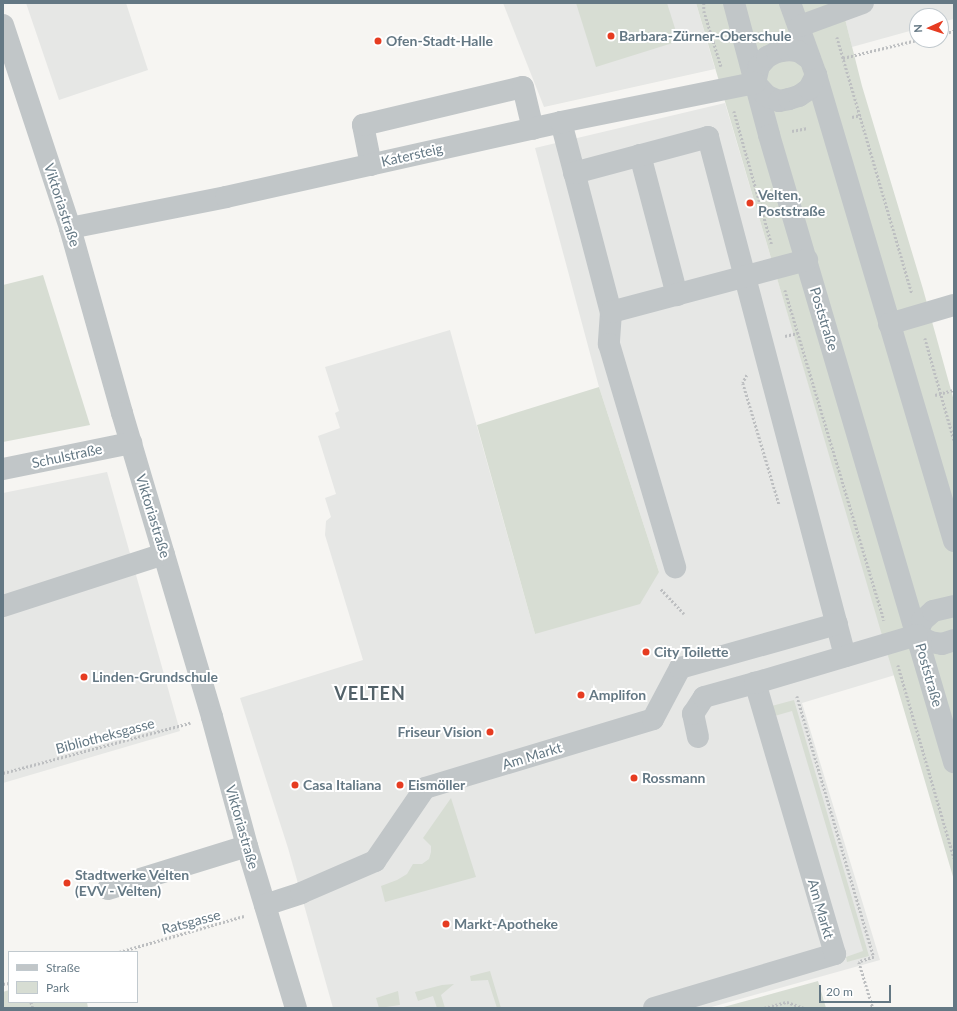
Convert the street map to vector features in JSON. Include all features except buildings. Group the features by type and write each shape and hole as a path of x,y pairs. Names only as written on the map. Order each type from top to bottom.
{"street":[{"name":"Poststraße","path":"734,3 769,135 954,762"},
{"path":"790,3 800,26 813,67 954,541"},
{"path":"800,26 863,3"},
{"name":"Viktoriastraße","path":"3,25 70,228 212,717 247,846 296,1008"},
{"path":"788,50 798,52 813,67 809,90 799,96 779,100 766,96 755,83 759,66 767,57 777,52 788,50"},
{"name":"Katersteig","path":"70,228 226,197 561,122 755,83"},
{"path":"372,164 363,125 523,87 533,129"},
{"path":"561,122 611,312 609,344 675,567"},
{"path":"574,173 708,137 845,656"},
{"path":"640,155 677,295"},
{"path":"611,312 807,260"},
{"path":"889,324 954,305"},
{"name":"Schulstraße","path":"3,470 132,443"},
{"path":"3,606 164,554"},
{"name":"Poststraße","path":"917,635 922,621 933,611 954,606"},
{"name":"Am Markt","path":"265,905 301,893 375,861 425,788 654,719 680,668 837,624"},
{"name":"Poststraße","path":"917,635 930,642 942,644 954,640"},
{"path":"698,737 693,714 704,697 917,635"},
{"name":"Am Markt","path":"654,1008 835,954 754,683"},
{"path":"108,888 247,846"}],"path":[{"path":"704,3 704,11 778,268 891,642 954,858"},
{"path":"830,15 861,115 954,440"},
{"path":"843,58 909,42"},
{"path":"743,143 769,135 830,124 861,115"},
{"path":"661,589 684,614"},
{"path":"797,696 874,957 859,962 873,1008"},
{"name":"Bibliotheksgasse","path":"3,773 212,717"},
{"name":"Ratsgasse","path":"123,951 238,919 265,905"},
{"path":"764,1008 787,1002 804,1008"}],"shaded area":[{"path":"26,3 126,3 148,70 59,100"},
{"name":"Barbara-Zürner-Oberschule","path":"503,3 696,3 715,69 544,107"},
{"path":"841,3 954,3 954,19 949,20 949,8 909,8 909,31 852,47"},
{"path":"725,103 895,675 802,703 880,960 708,1008 333,1008 288,848 240,698 363,660 325,535 326,521 331,517 325,498 336,494 318,436 340,428 335,413 339,411 325,367 450,330 535,634 659,572 599,387 535,148"},
{"name":"Linden-Grundschule","path":"107,472 180,731 3,783 3,493"}],"green space":[{"path":"576,3 667,3 679,41 596,67"},
{"path":"696,3 841,3 862,86 923,289 954,401 954,880"},
{"path":"43,275 90,425 3,442 3,285"},
{"path":"599,387 659,572 640,604 535,634 477,425"},
{"path":"794,700 869,956 847,962 846,957 863,951 792,711 771,717 768,707"},
{"path":"451,798 476,877 385,902 381,886 397,880 407,874 413,864 422,864 429,859 431,846 423,838"},
{"path":"490,971 501,1008 497,1008 488,980 471,981 470,976"},
{"path":"818,981 826,1008 720,1008"},
{"path":"454,984 441,995 445,1008 437,1008 433,996 418,1001 415,992 442,985"},
{"path":"8,990 8,1003 87,1003 88,1008 3,1008 3,992"},
{"path":"398,991 400,1005 379,1008 376,998"}],"place":[{"name":"Barbara-Zürner-Oberschule","path":"611,36"},
{"name":"Ofen-Stadt-Halle","path":"378,41"},
{"name":"Velten, Poststraße","path":"750,203"},
{"name":"City Toilette","path":"646,652"},
{"name":"Linden-Grundschule","path":"84,677"},
{"name":"Amplifon","path":"581,695"},
{"name":"Friseur Vision","path":"490,732"},
{"name":"Rossmann","path":"634,778"},
{"name":"Casa Italiana","path":"295,785"},
{"name":"Eismöller","path":"400,785"},
{"name":"Stadtwerke Velten (EVV - Velten)","path":"67,883"},
{"name":"Markt-Apotheke","path":"446,924"}],"district":[{"name":"VELTEN","path":"370,693"}]}
